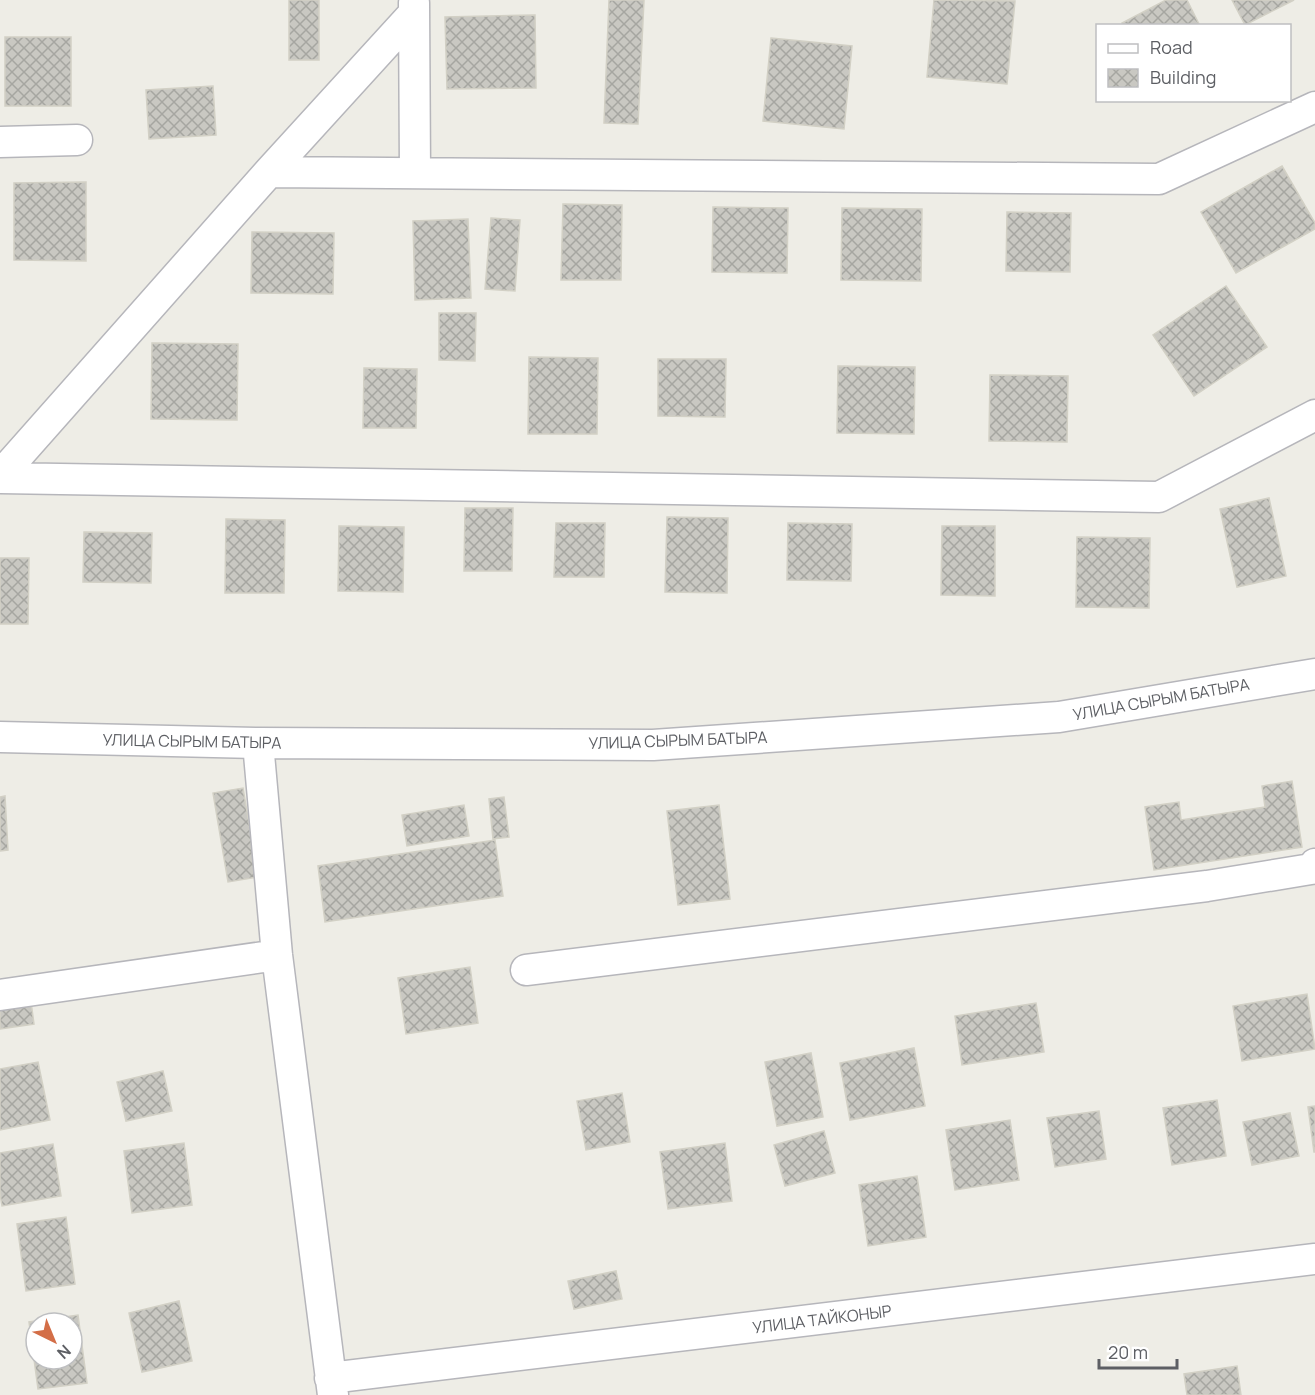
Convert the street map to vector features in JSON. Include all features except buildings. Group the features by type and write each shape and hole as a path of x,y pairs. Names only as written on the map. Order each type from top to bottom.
{"street":[{"path":"0,477 414,6"},
{"path":"414,6 415,172"},
{"path":"269,172 1159,179 1315,108"},
{"path":"0,142 77,140"},
{"path":"0,477 1159,497 1315,415"},
{"name":"УЛИЦА СЫРЫМ БАТЫРА","path":"0,737 258,743 665,744 1059,717 1315,674"},
{"path":"258,743 277,955 331,1387"},
{"path":"526,970 1207,886 1311,868 1315,864"},
{"path":"0,995 277,955"},
{"name":"УЛИЦА ТАЙКОНЫР","path":"331,1387 1315,1259"}]}
